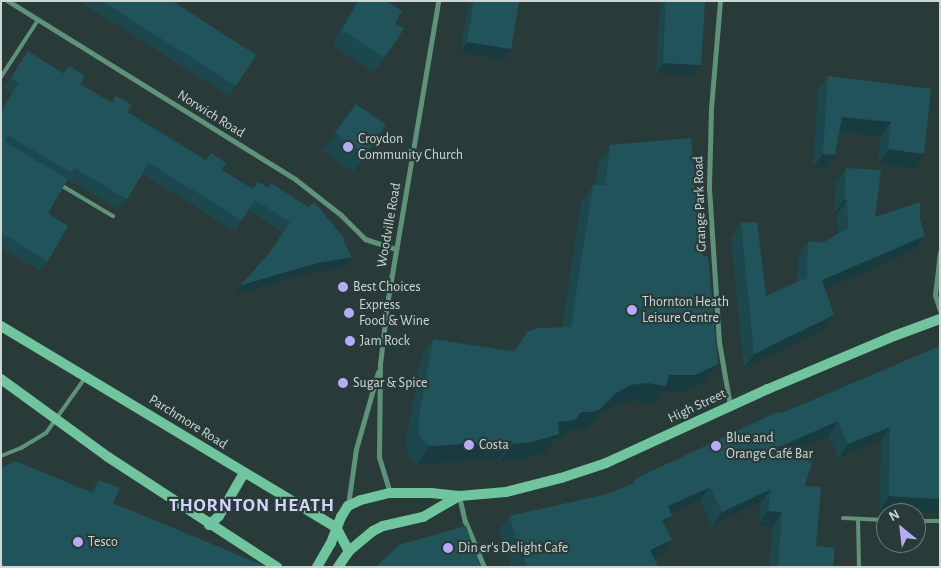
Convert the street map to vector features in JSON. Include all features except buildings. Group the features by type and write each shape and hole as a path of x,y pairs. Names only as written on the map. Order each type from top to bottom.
{"main road":[{"name":"High Street","path":"348,506 361,500 390,493 431,493 459,496 506,492 561,478 606,463 730,406 864,348 940,319"},
{"name":"Parchmore Road","path":"1,326 336,527"},
{"path":"1,379 54,419 209,525 277,567"},
{"path":"209,525 219,516 244,473"},
{"name":"High Street","path":"338,567 349,551 362,539 383,526 423,517 459,496"},
{"path":"317,567 348,506"},
{"path":"336,527 349,551"}],"street":[{"name":"Norwich Road","path":"8,1 294,179 341,215 365,239 396,249"},
{"name":"Woodville Road","path":"390,493 379,457 380,364 396,249 438,1"},
{"name":"Grange Park Road","path":"720,1 711,109 710,188 719,342 730,406"},
{"path":"940,252 935,295 940,310"},
{"name":"Woodville Road","path":"348,506 356,450 380,364"},
{"path":"459,496 465,521 484,567"}],"lane":[{"path":"1,77 38,20"},
{"path":"53,180 113,216"},
{"path":"1,456 21,448 46,433 86,376"},
{"path":"843,518 876,520"},
{"path":"858,519 859,567"},
{"path":"926,520 940,521"}],"place":[{"name":"Croydon Community Church","path":"348,147"},
{"name":"Best Choices","path":"343,287"},
{"name":"Thornton Heath Leisure Centre","path":"632,310"},
{"name":"Express Food & Wine","path":"349,313"},
{"name":"Jam Rock","path":"350,341"},
{"name":"Sugar & Spice","path":"343,383"},
{"name":"Costa","path":"469,445"},
{"name":"Blue and Orange Café Bar","path":"716,446"},
{"name":"Tesco","path":"78,542"},
{"name":"Din er's Delight Cafe","path":"448,548"}],"district":[{"name":"THORNTON HEATH","path":"252,506"}]}
